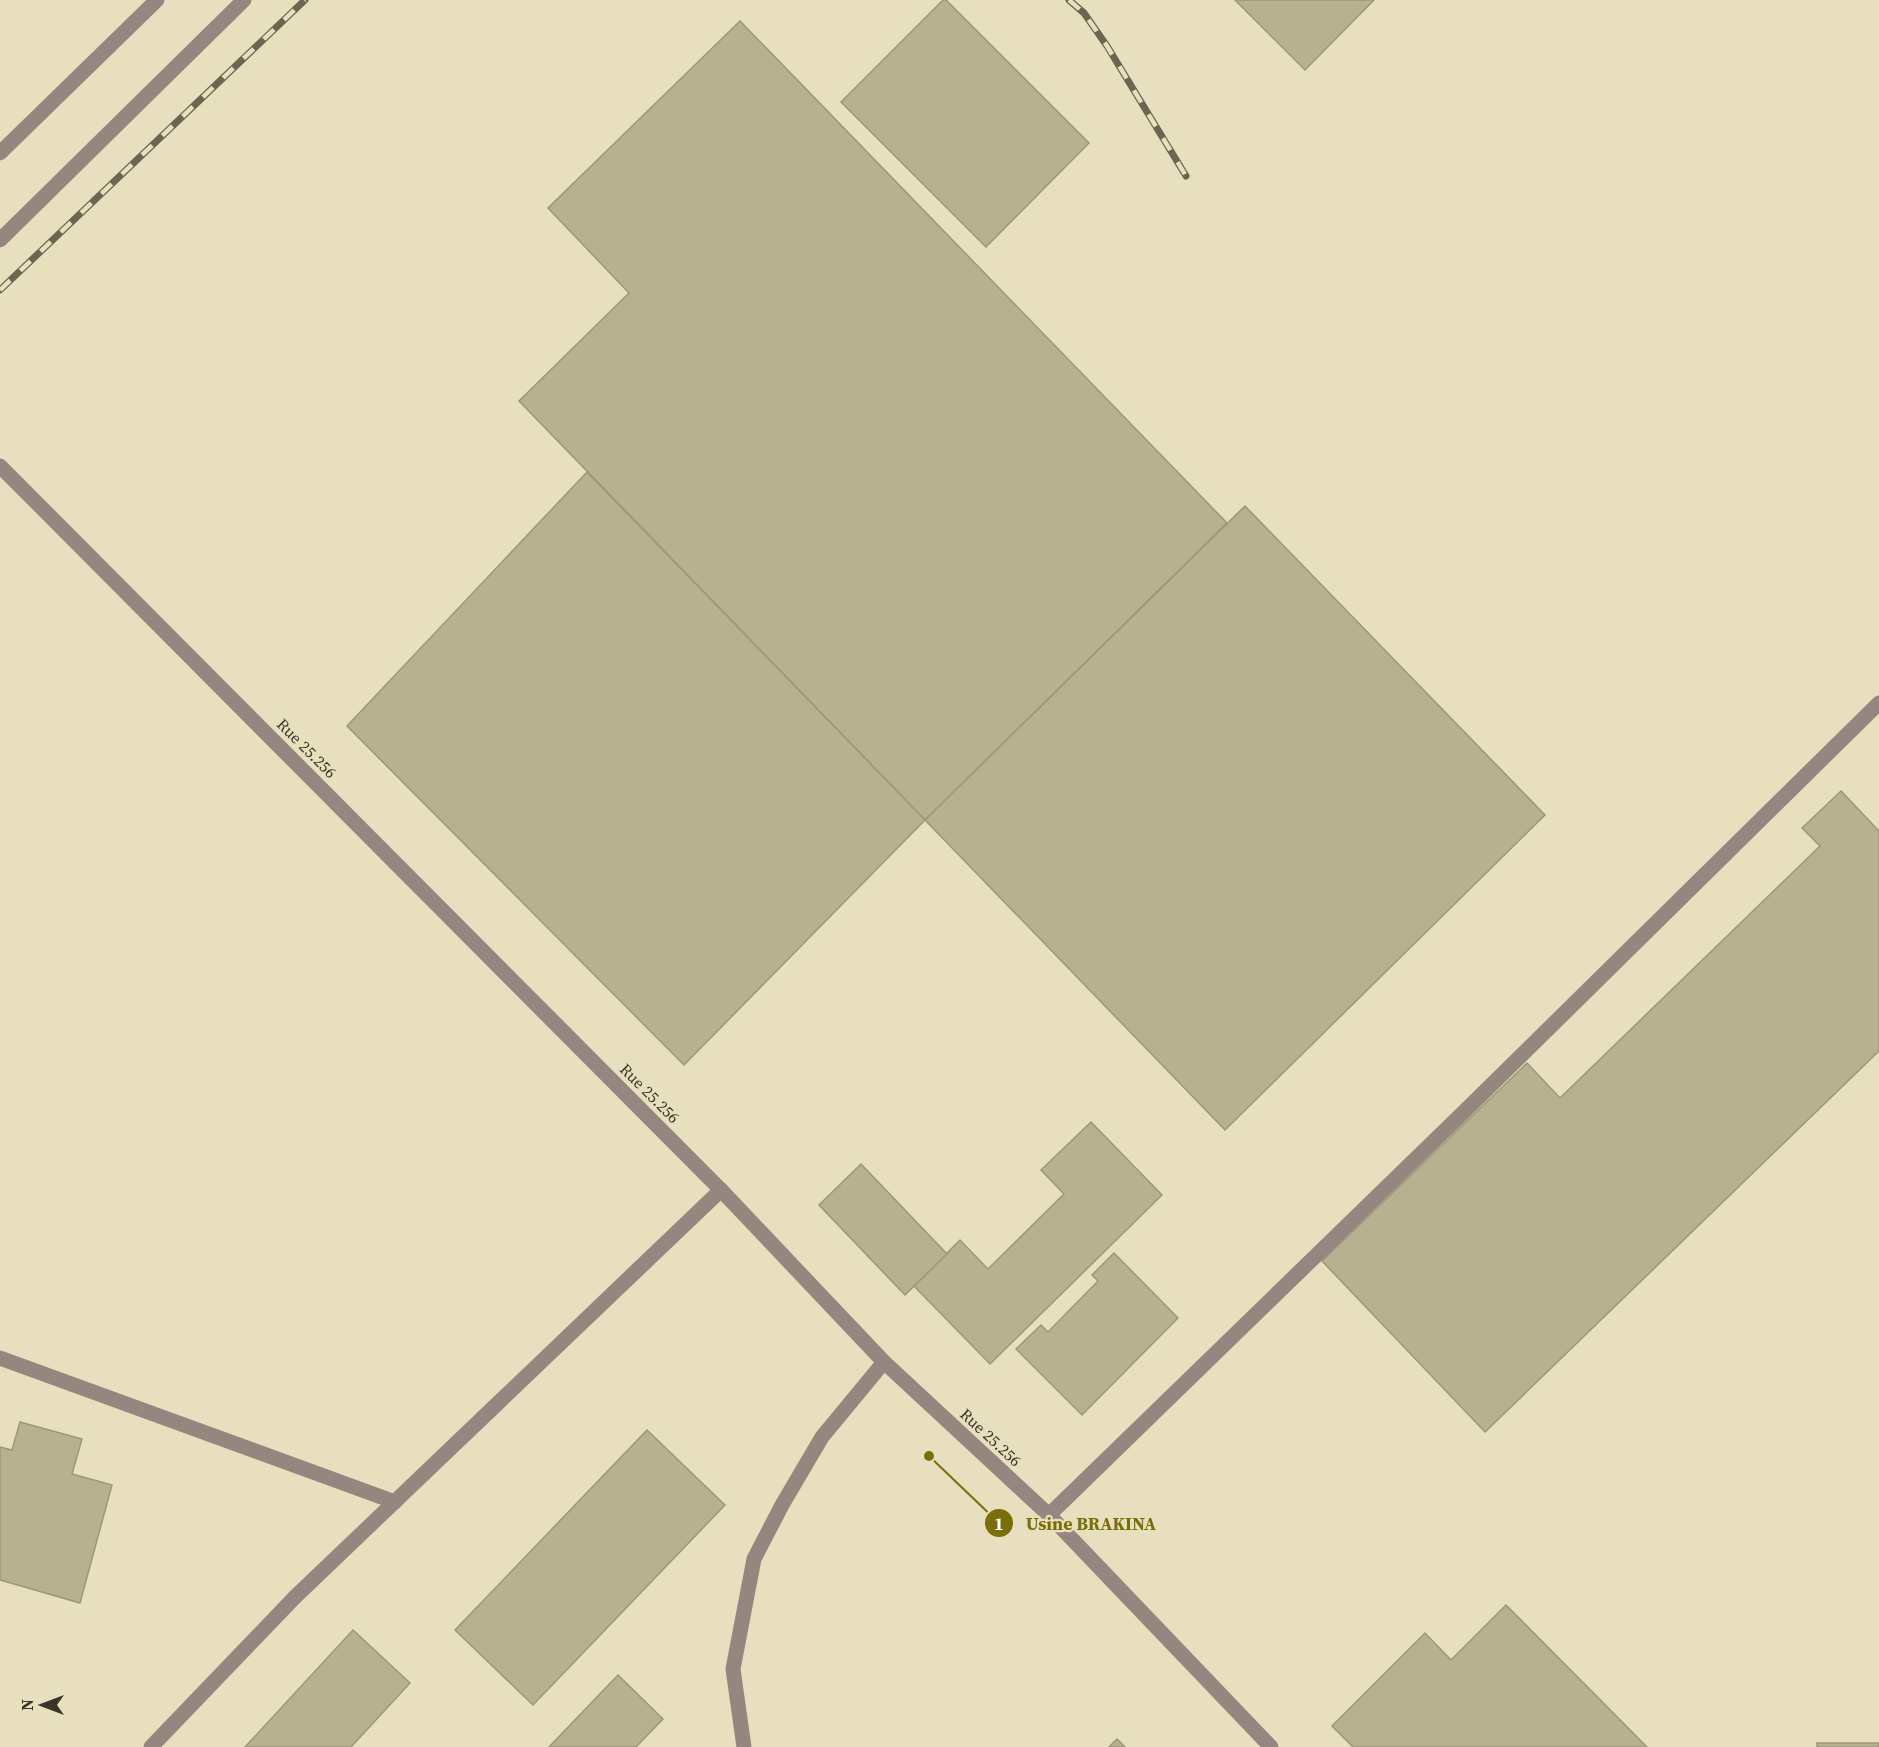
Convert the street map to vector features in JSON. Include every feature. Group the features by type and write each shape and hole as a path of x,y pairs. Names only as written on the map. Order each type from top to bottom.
{"street":[{"path":"0,153 157,0"},
{"path":"0,240 244,0"},
{"name":"Rue 25.256","path":"0,466 721,1190 884,1362 1049,1515 1271,1747"},
{"path":"1049,1515 1469,1107 1879,703"},
{"path":"151,1747 295,1597 721,1190"},
{"path":"0,1358 395,1502"},
{"path":"744,1747 733,1669 754,1559 782,1505 822,1437 884,1362"}],"building":[{"path":"943,0 946,0 1089,143 986,247 841,102"},
{"path":"1235,0 1374,0 1305,70"},
{"path":"740,21 1227,523 925,820 519,401 629,293 548,208"},
{"path":"587,472 925,820 684,1065 347,726"},
{"path":"1245,506 1545,815 1225,1130 925,820"},
{"path":"1841,791 1879,831 1879,1051 1485,1432 1322,1261 1527,1063 1560,1098 1820,846 1802,828"},
{"path":"1091,1122 1162,1195 990,1364 914,1286 960,1240 988,1269 1064,1194 1041,1170"},
{"path":"861,1164 947,1254 905,1295 819,1205"},
{"path":"1114,1253 1178,1318 1082,1415 1016,1349 1041,1325 1048,1332 1098,1281 1092,1275"},
{"path":"20,1422 82,1439 72,1474 112,1485 80,1603 0,1580 0,1447 12,1450"},
{"path":"647,1430 725,1505 533,1705 455,1630"},
{"path":"1506,1605 1647,1747 1353,1747 1332,1726 1425,1633 1451,1660"},
{"path":"353,1630 410,1683 351,1747 245,1747"},
{"path":"618,1675 663,1719 636,1747 549,1747"},
{"path":"1117,1739 1125,1747 1109,1747"},
{"path":"1817,1743 1879,1743 1879,1747 1817,1747"}],"railway":[{"path":"0,290 305,0"},
{"path":"1069,0 1084,13 1107,46 1186,176"}],"place":[{"name":"Usine BRAKINA","path":"929,1456"}]}
